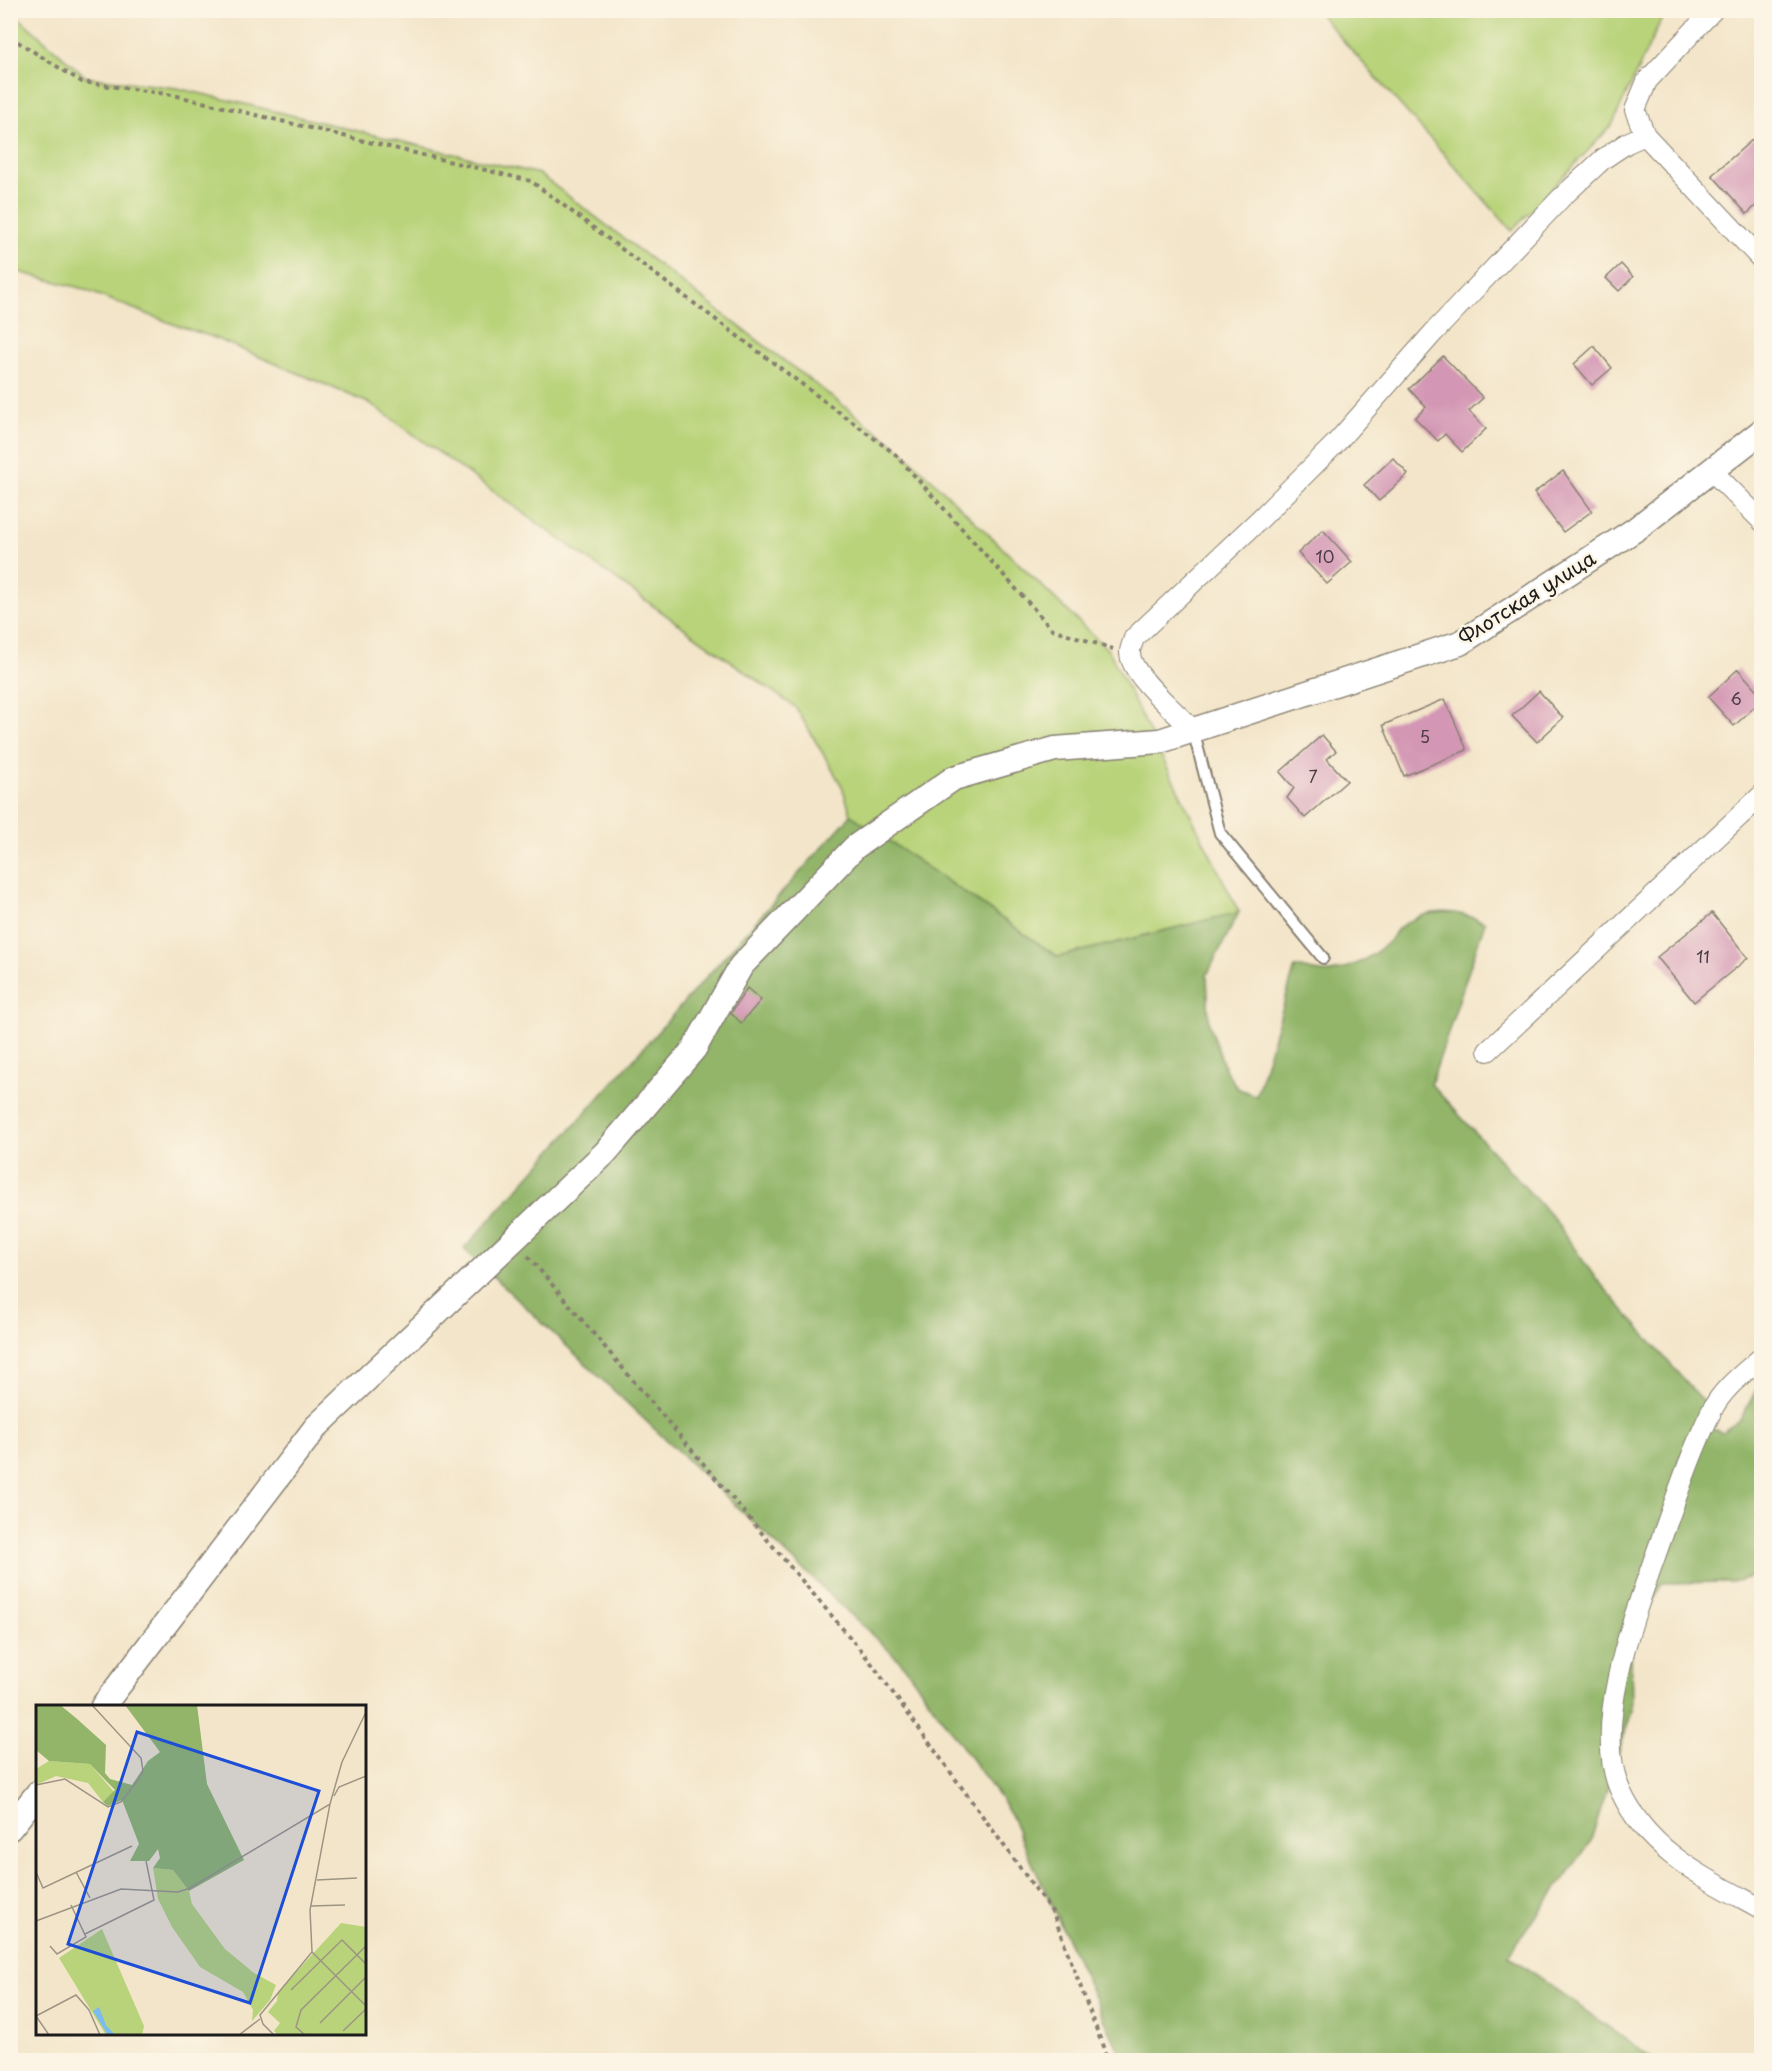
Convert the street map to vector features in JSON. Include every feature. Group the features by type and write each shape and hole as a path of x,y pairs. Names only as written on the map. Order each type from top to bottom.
{"street":[{"path":"1713,10 1647,81 1637,98 1635,110 1646,135 1761,260"},
{"path":"1193,730 1142,678 1132,663 1130,651 1140,632 1260,519 1336,443 1434,332 1561,198 1604,159 1627,143 1646,135"},
{"name":"Флотская улица","path":"105,1705 316,1427 605,1153 693,1049 741,966 855,847 954,778 1055,749 1160,741 1460,643 1636,529 1761,430"},
{"path":"1711,470 1761,521"},
{"path":"1488,1051 1761,795"},
{"path":"1761,1357 1729,1386 1713,1409 1673,1506 1623,1646 1610,1743 1620,1791 1637,1819 1659,1846 1687,1868 1761,1909"},
{"path":"10,1828 36,1796"}],"lane":[{"path":"1193,730 1220,833 1323,958"}],"path":[{"path":"10,37 82,82 173,94 531,181 895,454 1052,629 1115,650 1132,663"},
{"path":"514,1240 869,1660 1053,1913 1108,2061"}],"green space":[{"path":"11,11 86,77 177,88 539,174 899,448 1109,651 1239,912 1058,957 851,815 842,786 796,708 371,404 210,336 80,288 11,270"},
{"path":"1317,11 1669,11 1662,18 1612,125 1512,231"},
{"path":"851,815 1058,957 1239,912 1207,975 1209,1023 1225,1069 1237,1088 1256,1096 1295,967 1327,972 1354,965 1382,947 1401,927 1423,915 1454,913 1485,922 1431,1084 1553,1218 1594,1276 1704,1403 1702,1426 1722,1432 1740,1420 1761,1381 1761,1574 1733,1582 1662,1583 1631,1646 1632,1711 1590,1843 1508,1955 1654,2060 1123,2060 1007,1808 901,1662 464,1249"}],"building":[{"path":"1761,132 1761,201 1747,214 1712,175"},
{"path":"1621,264 1633,277 1619,291 1606,278"},
{"path":"1594,346 1612,368 1592,385 1574,364"},
{"path":"1443,356 1483,398 1469,411 1486,429 1462,452 1445,434 1438,441 1415,418 1426,407 1409,389"},
{"path":"1393,458 1408,474 1379,501 1364,485"},
{"path":"1563,471 1592,511 1563,532 1534,493"},
{"path":"1323,530 1352,562 1327,584 1298,553"},
{"path":"1738,669 1761,695 1761,701 1734,726 1708,697"},
{"path":"1539,691 1563,718 1537,742 1512,716"},
{"path":"1445,699 1467,750 1404,776 1383,725"},
{"path":"1322,735 1336,751 1327,759 1347,781 1305,818 1287,798 1294,788 1280,772"},
{"path":"1712,913 1748,958 1694,1002 1657,957"},
{"path":"747,988 761,1000 741,1023 731,1013"}]}
